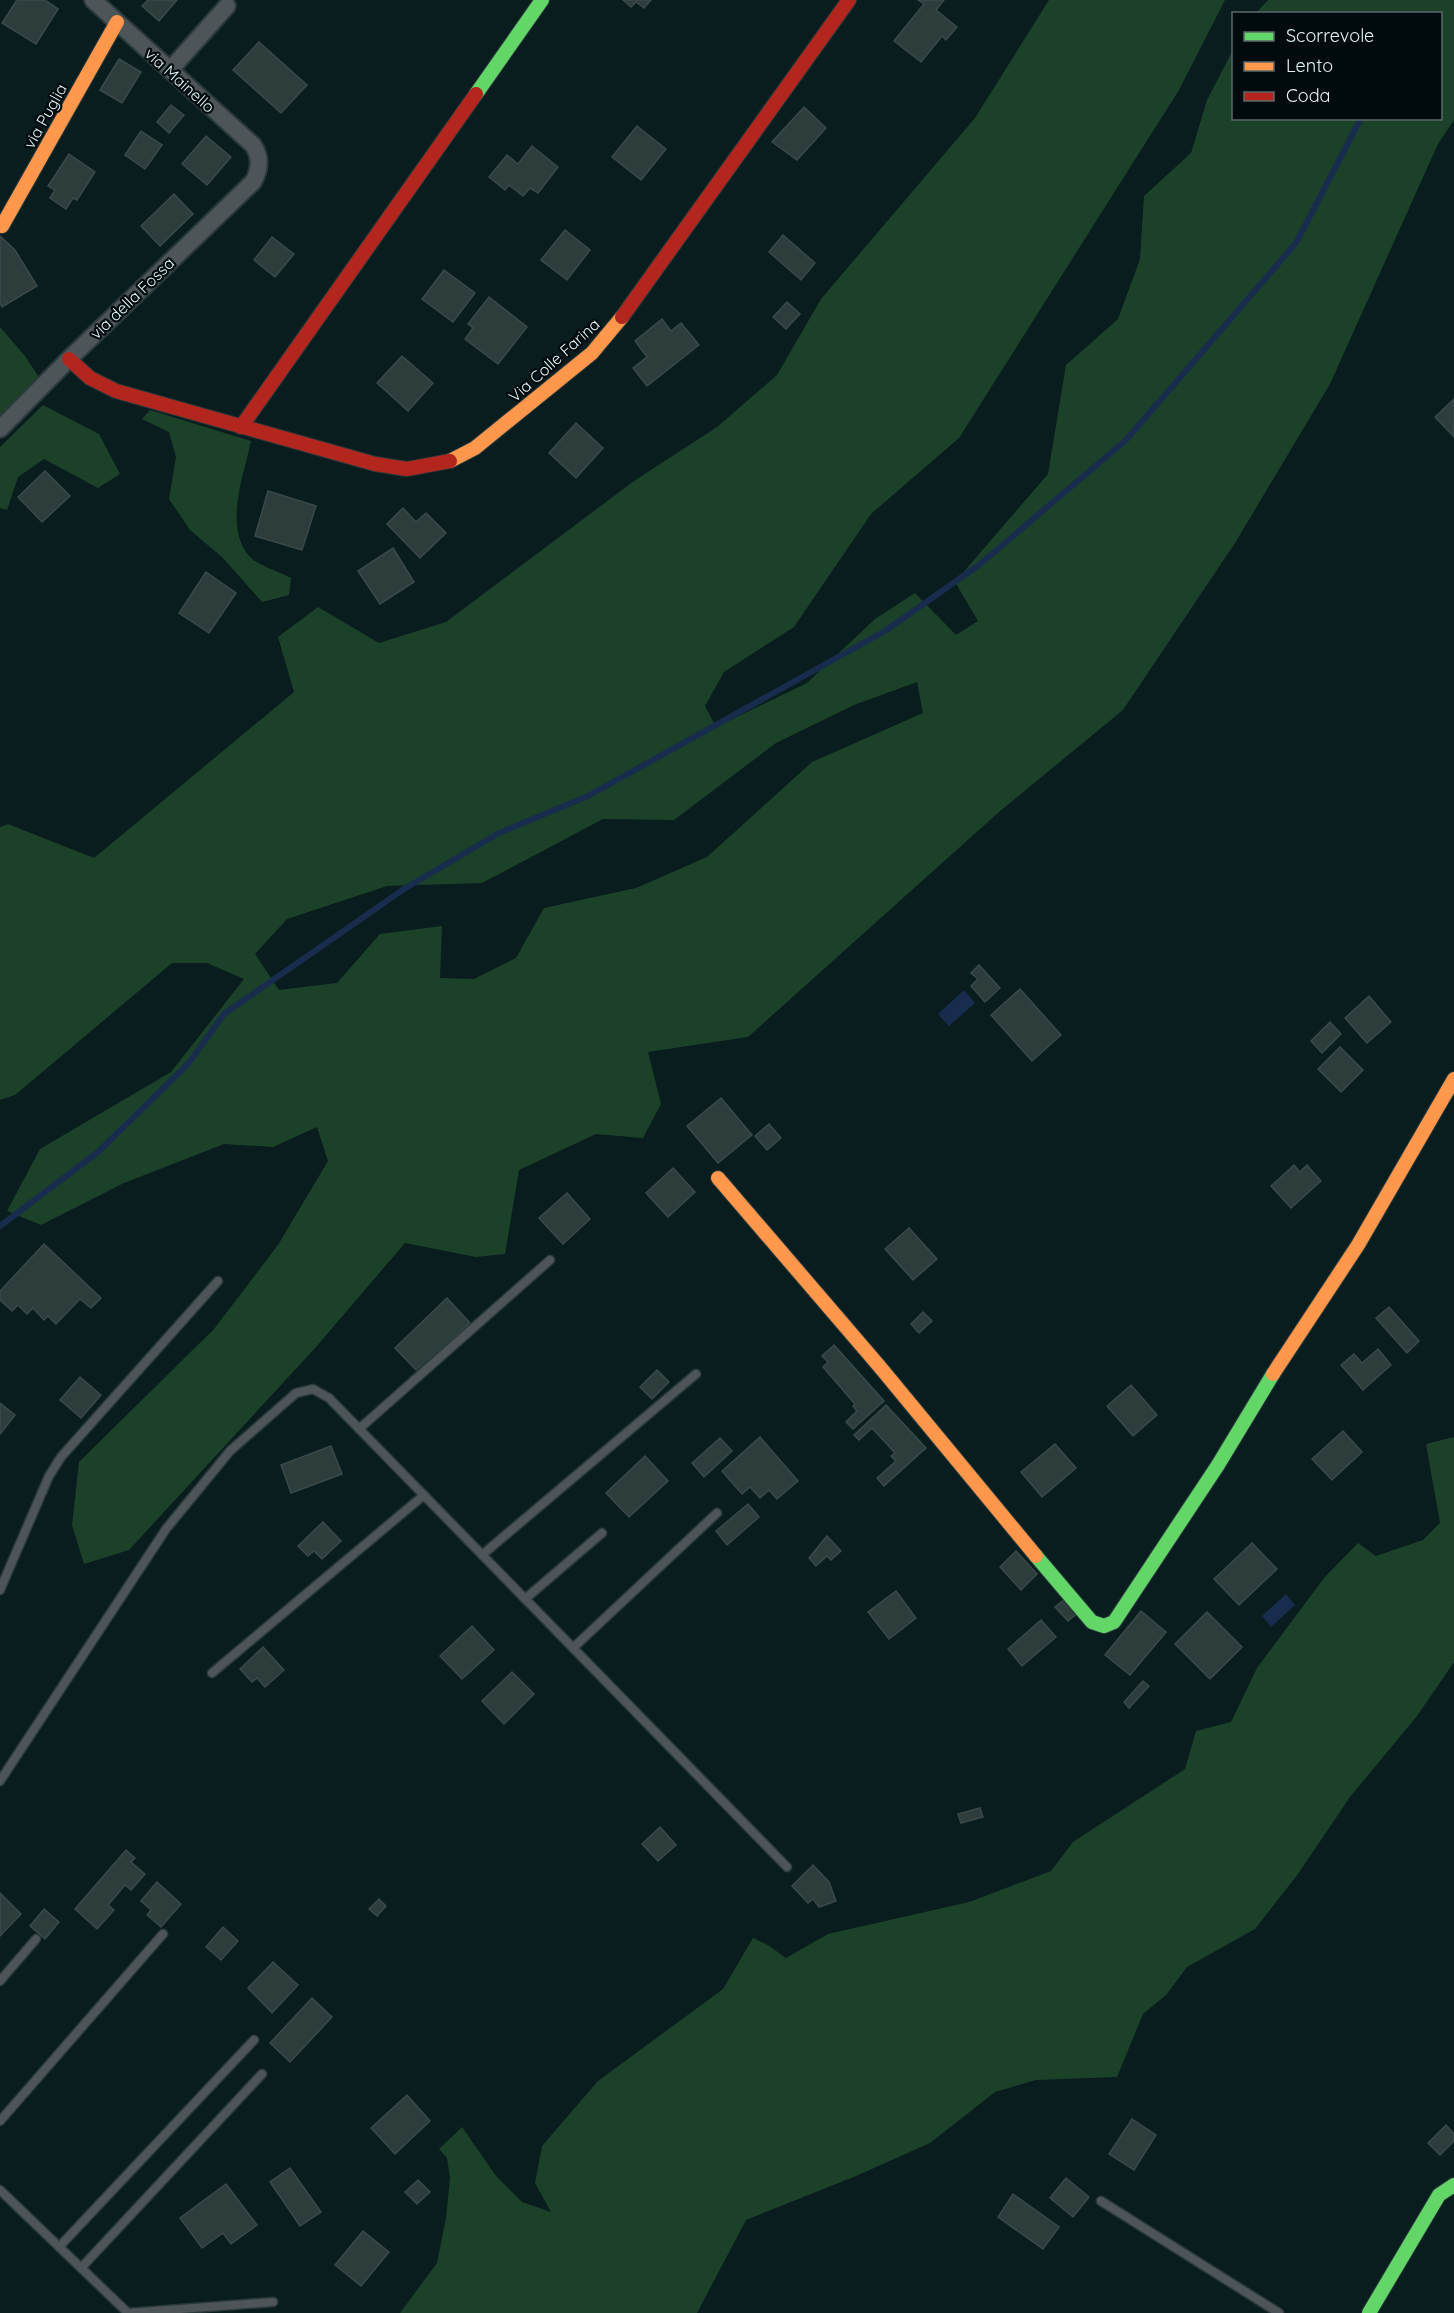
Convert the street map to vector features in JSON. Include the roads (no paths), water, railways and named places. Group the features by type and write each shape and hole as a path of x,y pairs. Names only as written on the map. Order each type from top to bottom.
{"street":[{"name":"via Mainello","path":"93,0 253,145 259,165"},
{"path":"241,427 542,0"},
{"name":"Via Colle Farina","path":"69,359 85,374 109,389 375,464 407,470 453,460 484,442 592,353 614,328 849,0"},
{"path":"170,70 227,6"},
{"name":"via Puglia","path":"2,226 117,22"},
{"name":"via della Fossa","path":"0,429 69,359 253,182 259,165"},
{"path":"718,1178 880,1367 1089,1620 1094,1624 1105,1626 1114,1622 1218,1465 1284,1354 1358,1245 1454,1079"},
{"path":"1369,2313 1436,2199 1444,2189 1454,2185"}],"lane":[{"path":"359,1430 550,1260"},
{"path":"0,1590 49,1476 61,1457 218,1281"},
{"path":"482,1555 696,1374"},
{"path":"0,1781 166,1528 230,1451 296,1393 308,1389 323,1394 787,1867"},
{"path":"212,1673 424,1495"},
{"path":"573,1648 717,1513"},
{"path":"525,1599 602,1533"},
{"path":"0,2121 164,1934"},
{"path":"0,1981 36,1939"},
{"path":"59,2247 254,2040"},
{"path":"81,2268 262,2074"},
{"path":"0,2190 128,2313 273,2302"},
{"path":"1101,2200 1279,2313"}],"water":[{"path":"964,990 975,1003 949,1026 938,1014"},
{"path":"1286,1594 1295,1605 1271,1627 1262,1616"}],"waterway":[{"path":"0,1226 98,1152 188,1064 224,1014 404,889 499,833 588,796 885,631 979,565 1126,440 1296,243 1360,120"}]}
